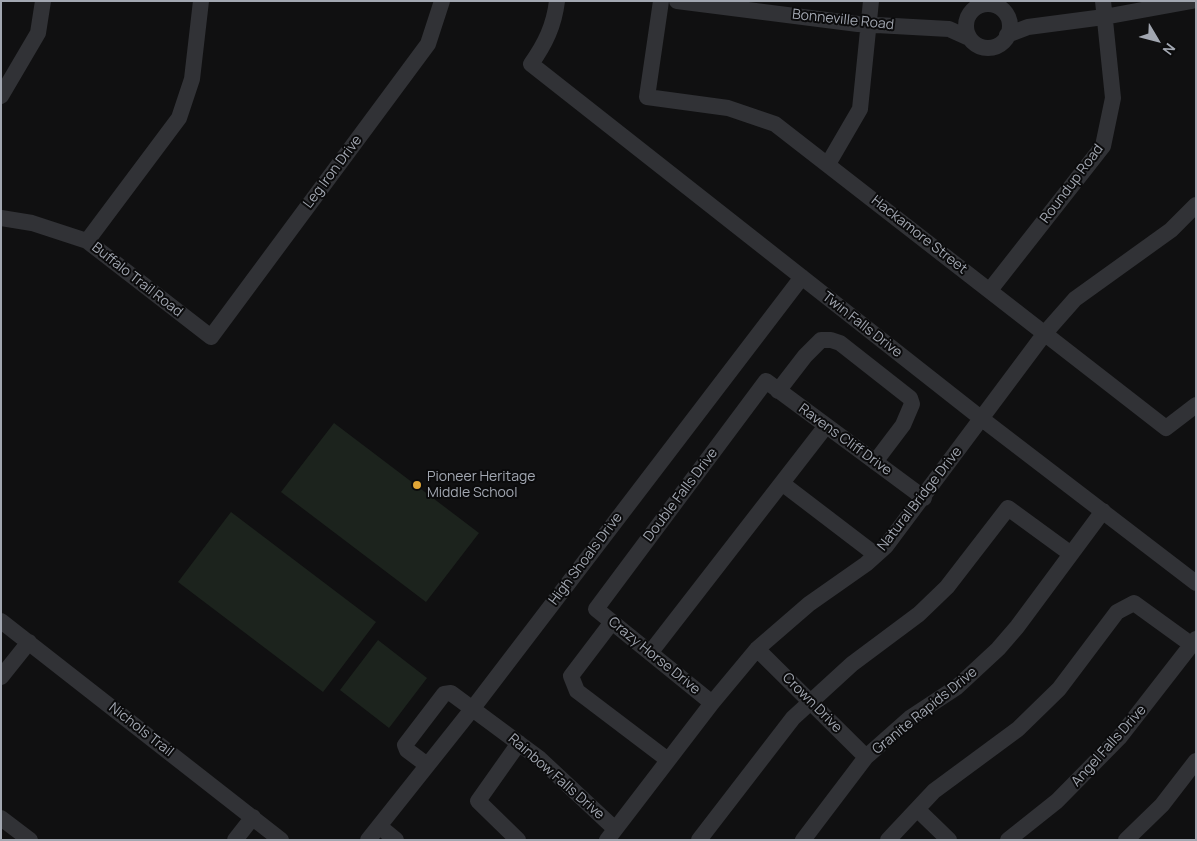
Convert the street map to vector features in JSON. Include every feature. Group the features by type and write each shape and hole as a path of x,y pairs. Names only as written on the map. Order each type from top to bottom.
{"street":[{"path":"1,96 38,33 43,1"},
{"path":"86,241 179,118 192,79 201,1"},
{"name":"Leg Iron Drive","path":"211,337 428,44 442,1"},
{"name":"Twin Falls Drive","path":"557,1 553,26 544,45 530,64 982,419 1196,583"},
{"name":"Hackamore Street","path":"661,1 647,97 728,108 775,124 1045,332 1166,428 1196,405"},
{"name":"Bonneville Road","path":"677,1 869,24 968,30"},
{"path":"828,164 860,109 870,1"},
{"path":"1005,18 998,45 988,48 979,46 968,30 970,13 977,4 993,5 1005,18 1028,27 1103,9 1192,1"},
{"name":"Roundup Road","path":"990,290 1103,146 1113,98 1103,9"},
{"name":"Natural Bridge Drive","path":"611,834 712,703 757,649 809,604 886,546 924,498 1045,332 1075,299 1171,230 1196,205"},
{"name":"Buffalo Trail Road","path":"1,218 32,223 86,241 211,337"},
{"name":"High Shoals Drive","path":"368,840 473,708 802,277"},
{"name":"Double Falls Drive","path":"596,609 772,386 822,340 840,343 910,398 912,404 903,425 875,462"},
{"name":"Ravens Cliff Drive","path":"772,386 924,498"},
{"path":"650,653 783,484 826,426"},
{"path":"783,484 876,554"},
{"path":"699,840 794,718 810,701 852,664 919,614 947,587 1008,508 1071,554"},
{"name":"Granite Rapids Drive","path":"803,840 866,758 910,718 957,687 998,649 1017,627 1103,511"},
{"path":"888,840 934,791 1018,730 1059,689 1117,612 1134,603 1194,642"},
{"name":"Crazy Horse Drive","path":"596,609 712,703"},
{"name":"Nichols Trail","path":"1,621 281,840"},
{"path":"612,622 571,676 577,691 668,760"},
{"path":"1,677 29,642"},
{"name":"Angel Falls Drive","path":"1008,840 1057,801 1119,738 1194,642"},
{"name":"Crown Drive","path":"757,649 866,758"},
{"name":"Rainbow Falls Drive","path":"427,765 407,750 405,746 444,694 452,693 540,759 611,834"},
{"path":"518,840 478,801 519,743"},
{"path":"1126,840 1162,805 1196,761"},
{"path":"917,809 948,840"},
{"path":"235,840 253,817"},
{"path":"1,818 30,840"},
{"path":"379,826 396,840"}],"shaded area":[{"path":"334,423 479,533 426,602 281,492"},
{"path":"231,512 376,622 323,692 178,582"},
{"path":"378,640 427,678 389,728 340,690"}],"place":[{"name":"Pioneer Heritage Middle School","path":"417,485"}]}
